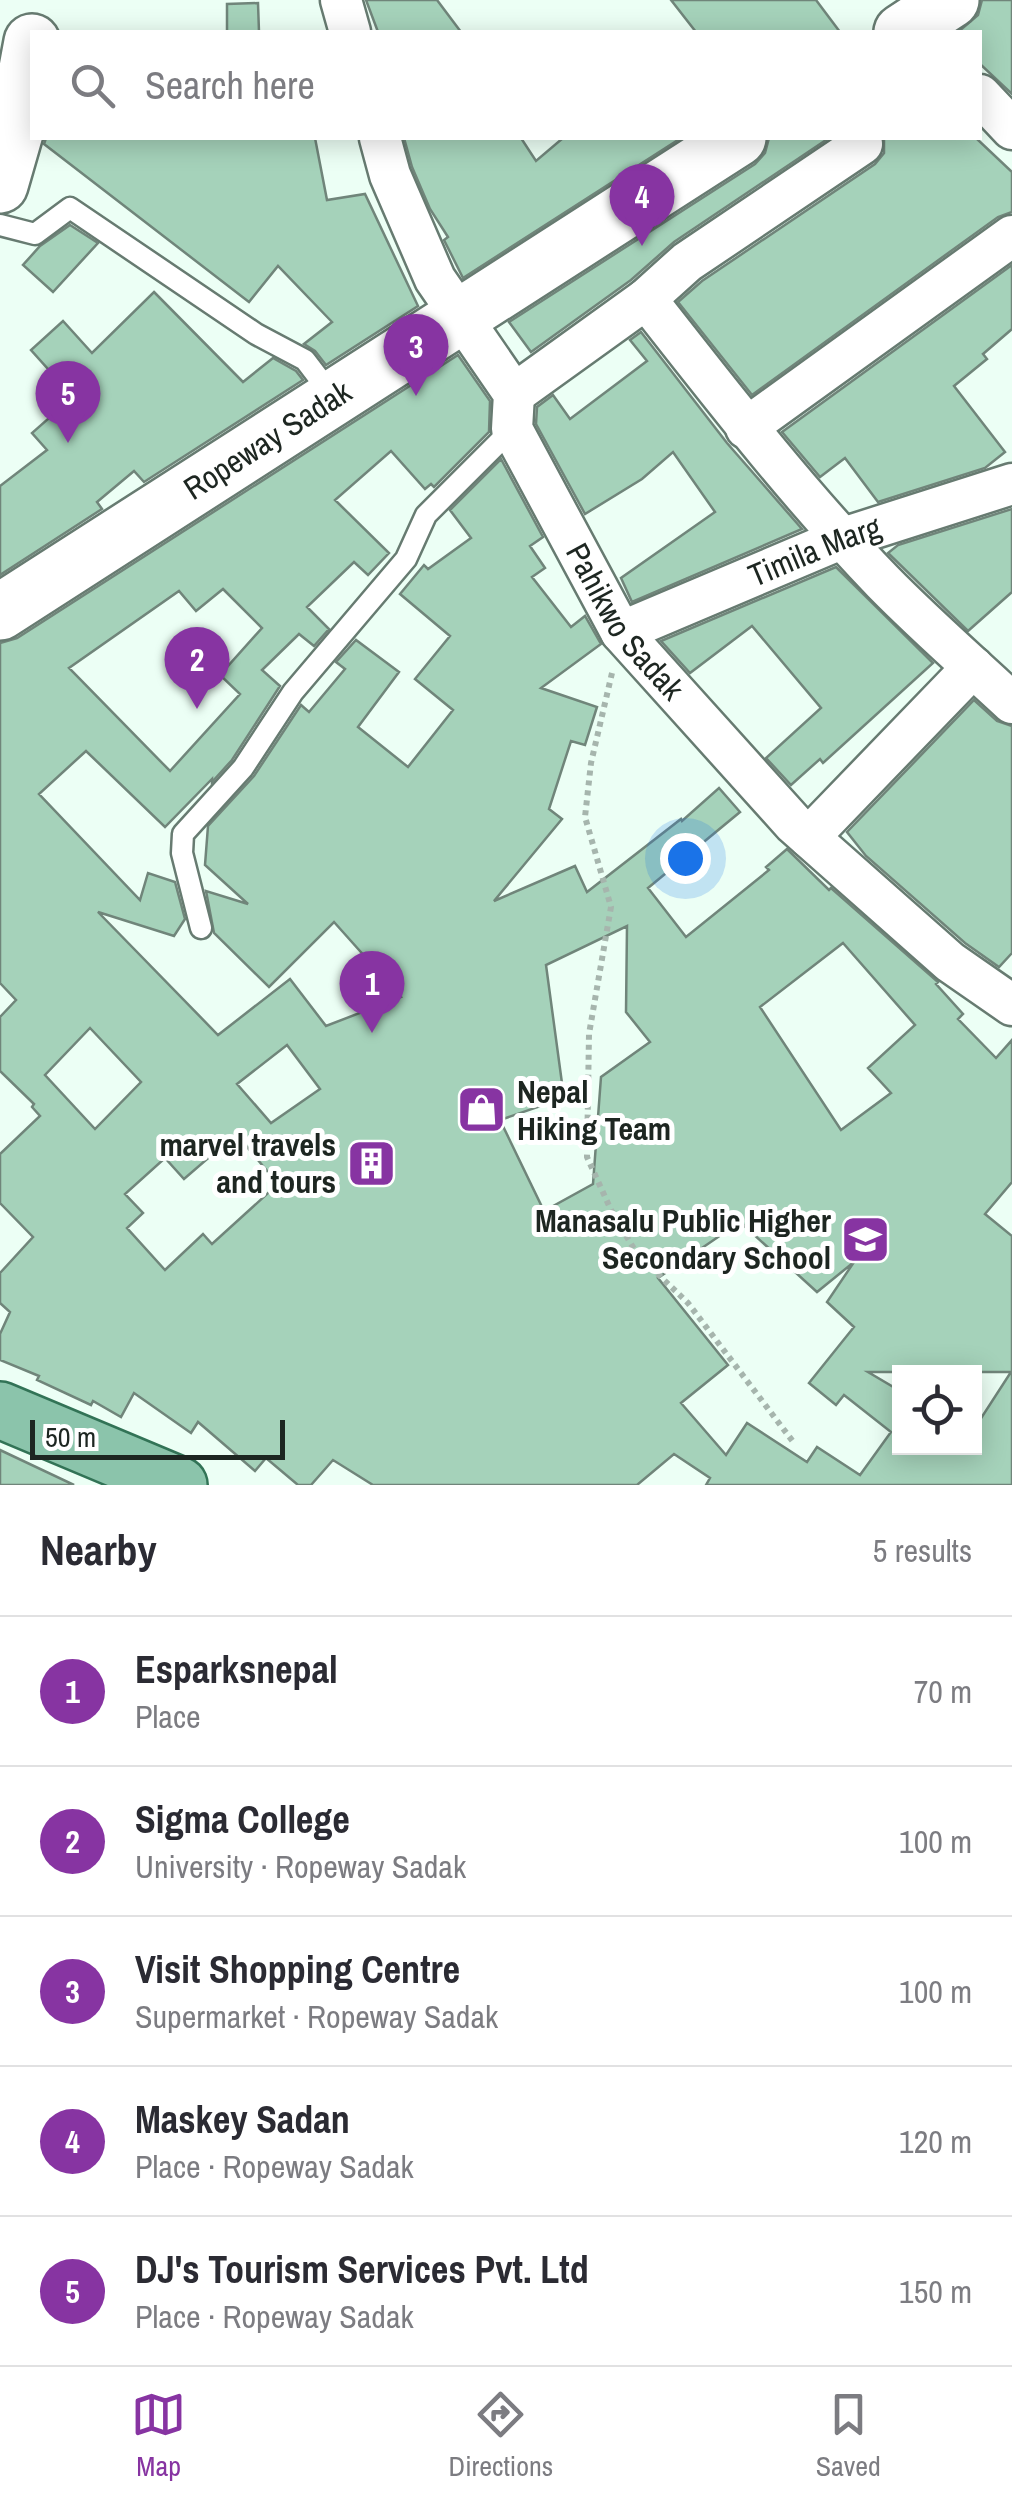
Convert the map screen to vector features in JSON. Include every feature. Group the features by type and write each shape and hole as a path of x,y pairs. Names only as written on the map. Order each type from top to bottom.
{"main road":[{"path":"34,30 40,0"},
{"path":"0,185 15,133 30,53"},
{"name":"Ropeway Sadak","path":"0,612 735,140"},
{"path":"0,1410 179,1485"}],"street":[{"path":"341,0 349,30"},
{"path":"982,97 1012,129"},
{"name":"Pahikwo Sadak","path":"381,140 390,175 435,279 513,412 621,632 809,837 950,962 1012,1005"},
{"path":"513,412 687,262 862,144"},
{"path":"746,428 1012,236"},
{"path":"646,299 746,428 884,584 1012,703"},
{"name":"Timila Marg","path":"621,632 843,538 1012,484"},
{"path":"809,837 974,667"}],"lane":[{"path":"0,225 34,234 70,208 256,334 305,360 335,398"},
{"path":"201,928 182,853 183,834 243,768 293,692 406,559 426,515 513,412"}],"path":[{"path":"621,632 590,763 585,817 611,906 589,1034 587,1157 637,1254 688,1303 794,1444"}],"building":[{"path":"366,0 437,0 460,30 377,30"},
{"path":"671,0 816,0 838,30 694,30"},
{"path":"982,0 1012,0 1012,94 982,66 982,30 960,30 978,15"},
{"path":"258,3 259,30 227,30 227,4"},
{"path":"45,140 315,140 327,200 365,194 418,306 326,365 304,344 332,322 278,266 249,302 44,144"},
{"path":"405,140 522,140 536,161 561,140 678,140 463,278 444,240 448,237 430,209"},
{"path":"768,140 826,140 674,242 631,280 531,352 509,322 755,164 765,153"},
{"path":"884,140 978,140 1012,172 1012,212 998,217 752,395 678,302 702,281 875,164 884,153"},
{"path":"70,225 98,243 53,292 23,265 40,246"},
{"path":"1012,265 1012,329 983,354 987,359 954,386 1005,452 985,468 878,502 845,458 820,477 782,432"},
{"path":"154,292 243,382 273,358 296,371 303,380 144,482 134,471 97,502 102,509 0,575 0,486 47,450 32,433 73,397 31,350 63,321 92,353"},
{"path":"641,332 727,443 802,529 632,602 621,578 715,512 673,452 642,479 585,514 536,424 537,407 553,395 570,419 647,361 630,340"},
{"path":"458,355 490,401 489,432 434,487 431,484 425,489 391,451 335,500 389,553 368,575 354,562 307,607 329,629 314,646 299,634 262,670 280,686 232,760 212,782 165,827 86,751 39,794 140,900 148,873 175,882 185,919 174,936 98,912 218,1035 290,979 326,1026 401,997 334,922 269,987 214,933 206,891 248,904 205,865 208,826 254,776 301,705 309,712 345,669 336,662 356,640 399,672 358,727 408,767 453,710 415,679 450,636 400,594 424,565 428,569 471,538 450,510 501,459 543,537 530,546 545,568 532,577 571,627 585,616 601,644 541,688 597,707 585,745 571,741 549,809 562,819 494,901 575,866 587,892 682,821 719,788 740,812 648,888 686,937 769,870 766,867 787,849 829,890 938,982 963,1014 958,1019 996,1058 1012,1040 1012,1182 985,1214 1012,1236 1012,1485 706,1485 710,1478 674,1454 637,1485 373,1485 333,1460 311,1485 298,1485 266,1458 255,1471 198,1422 191,1433 134,1393 121,1417 0,1360 0,1334 10,1312 0,1303 0,1273 33,1237 0,1203 0,1154 40,1116 32,1107 34,1104 0,1071 0,1017 16,1000 0,983 0,643 17,638","holes":["223,589 262,628 220,675 240,694 170,771 69,668 179,591 196,611","627,926 626,1012 650,1042 601,1077 593,1184 544,1211 500,1120 564,1098 546,965","843,943 915,1025 868,1068 891,1093 841,1130 760,1007","90,1028 141,1082 95,1129 45,1075","287,1045 320,1089 271,1123 237,1084","236,1134 278,1184 212,1244 203,1234 165,1270 127,1228 143,1213 125,1194 165,1158 184,1179","740,1222 817,1292 854,1262 827,1302 854,1327 809,1383 836,1405 844,1395 891,1432 860,1475 817,1447 807,1462 747,1423 726,1455 681,1403 728,1365 658,1278"]},
{"path":"1012,509 1012,592 968,631 888,553 898,545"},
{"path":"836,567 933,663 823,763 820,759 791,785 766,758 821,708 752,626 690,673 661,641"},
{"path":"974,700 997,721 1012,726 1012,953 999,967 965,943 866,856 847,832"},
{"path":"0,1450 74,1485 0,1485"}],"place":[{"name":"Maskey Sadan","path":"642,246"},
{"name":"Visit Shopping Centre","path":"416,396"},
{"name":"DJ's Tourism Services Pvt. Ltd","path":"68,443"},
{"name":"Sigma College","path":"197,709"},
{"name":"Esparksnepal","path":"372,1033"},
{"name":"Nepal Hiking Team","path":"482,1110"},
{"name":"marvel travels and tours","path":"371,1163"},
{"name":"Manasalu Public Higher Secondary School","path":"866,1239"}]}
